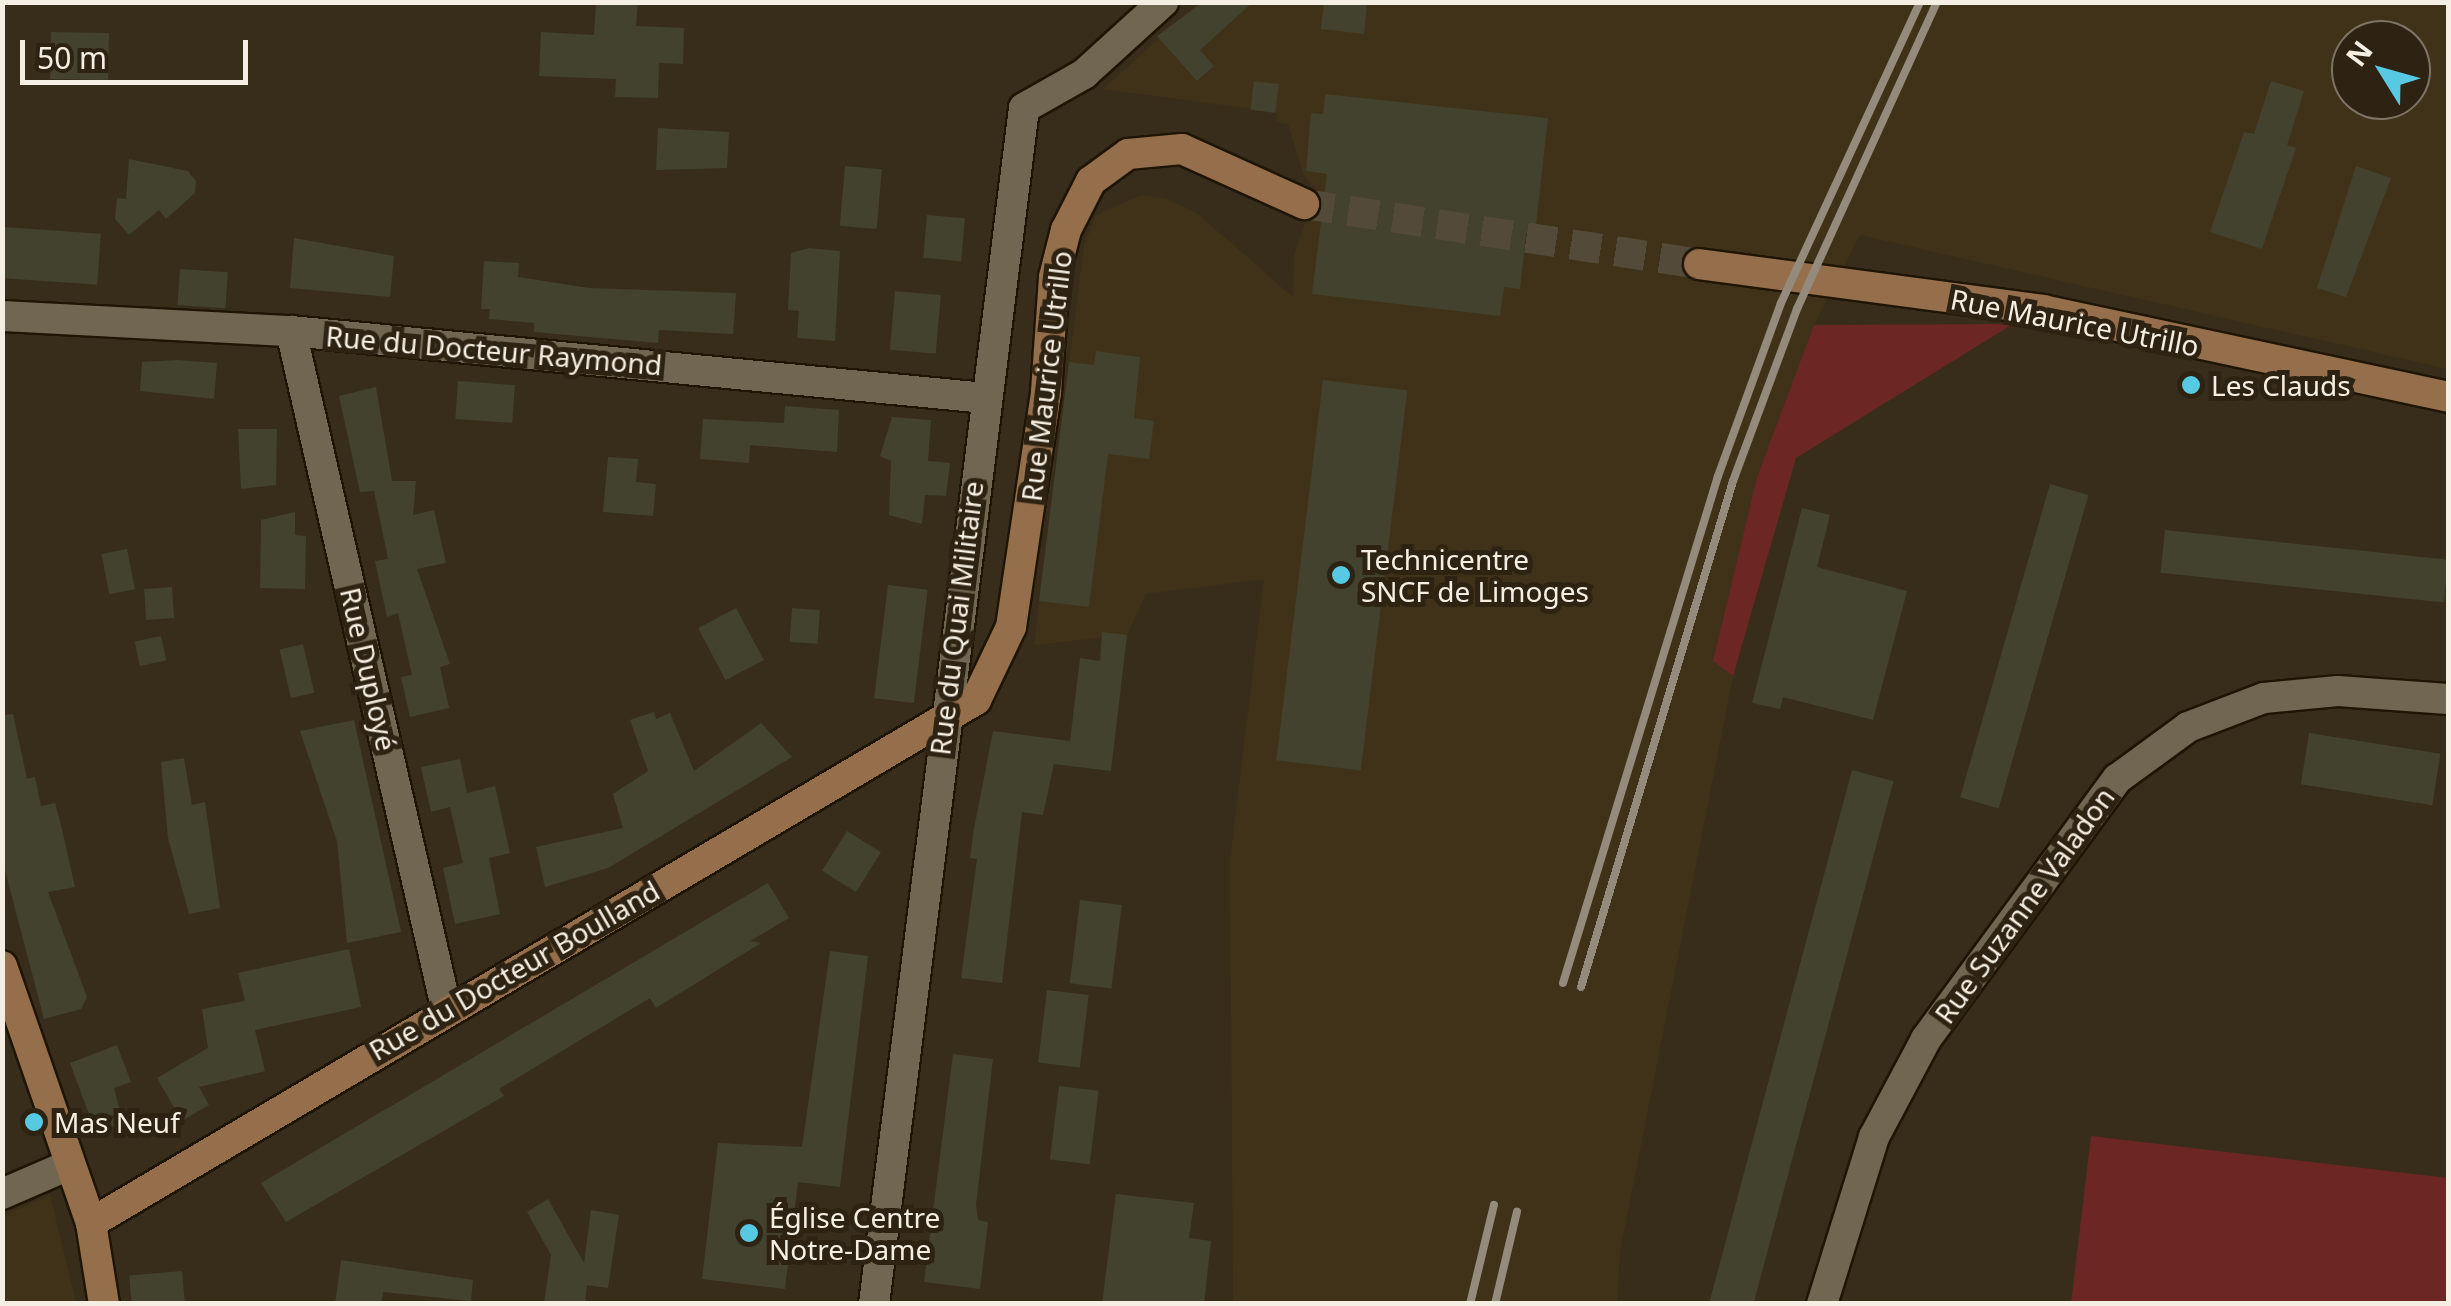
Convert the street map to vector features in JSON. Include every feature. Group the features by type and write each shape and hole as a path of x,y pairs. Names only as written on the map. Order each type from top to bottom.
{"street":[{"name":"Rue du Quai Militaire","path":"874,1304 942,724 1024,108 1084,74 1163,2"},
{"name":"Rue Maurice Utrillo","path":"942,724 976,700 1011,627 1046,392 1054,277 1066,230 1090,181 1128,154 1182,148 1304,204"},
{"name":"Rue Maurice Utrillo","path":"1699,264 2044,310 2448,397"},
{"name":"Rue du Docteur Raymond","path":"2,316 291,331 985,398"},
{"name":"Rue Duployé","path":"291,331 446,1007"},
{"name":"Rue Suzanne Valadon","path":"1822,1304 1874,1136 1926,1039 2117,780 2188,727 2264,698 2338,691 2448,699"},
{"name":"Rue du Docteur Boulland","path":"91,1223 446,1007 942,724"},
{"path":"2,966 91,1223 104,1304"},
{"path":"2,1194 70,1164"}],"shaded area":[{"path":"1198,3 2448,3 2448,369 1860,235 1814,325 1757,477 1713,661 1733,676 1620,1252 1617,1303 1233,1303 1230,860 1264,579 1146,594 1127,635 1034,645 1084,245 1096,215 1142,195 1167,199 1198,214 1293,297 1294,255 1317,189 1304,176 1288,124 1277,122 1276,112 1103,89"},
{"path":"2013,324 1796,458 1733,676 1713,661 1757,477 1814,325"},
{"path":"2091,1136 2448,1178 2448,1303 2071,1303"},
{"path":"50,1195 76,1303 3,1303 3,1216"}],"building":[{"path":"596,2 638,2 636,26 684,28 683,64 659,63 658,98 615,97 616,79 539,76 541,32 594,35"},
{"path":"1203,2 1253,2 1200,50 1214,66 1197,81 1157,36"},
{"path":"1324,2 1367,2 1364,34 1321,29"},
{"path":"51,32 109,33 108,80 50,79"},
{"path":"1254,81 1279,84 1275,113 1250,110"},
{"path":"2271,81 2304,91 2287,145 2296,148 2262,249 2210,232 2244,132 2254,134"},
{"path":"1325,94 1548,118 1535,234 1526,233 1520,289 1504,287 1500,316 1312,294 1327,174 1306,171 1311,113 1323,114"},
{"path":"658,128 729,132 727,168 656,170"},
{"path":"129,159 188,171 196,181 195,193 166,219 159,210 129,235 115,219 117,198 126,199"},
{"path":"845,166 882,169 877,229 840,226"},
{"path":"2356,166 2391,178 2346,297 2317,288"},
{"path":"927,215 965,218 961,261 923,258"},
{"path":"4,227 101,234 97,285 2,278"},
{"path":"294,238 394,256 390,297 290,288"},
{"path":"809,248 840,251 835,341 797,338 799,311 788,310 791,253"},
{"path":"484,261 519,263 518,277 589,288 736,293 733,334 659,330 658,343 534,332 534,323 489,319 490,309 481,309"},
{"path":"180,269 228,272 225,308 177,305"},
{"path":"895,291 941,295 936,354 890,350"},
{"path":"1096,351 1140,357 1134,418 1154,421 1149,459 1108,454 1089,607 1039,601 1069,362 1094,365"},
{"path":"142,362 217,363 214,399 140,391"},
{"name":"Technicentre SNCF de Limoges","path":"1323,380 1407,390 1361,771 1276,760"},
{"path":"458,381 515,385 512,423 455,419"},
{"path":"376,387 392,481 416,481 413,515 434,510 446,563 417,569 450,664 440,667 449,708 410,717 401,677 412,675 398,613 387,617 375,561 388,559 374,491 360,492 339,396"},
{"path":"785,406 839,410 837,452 750,445 749,463 700,459 703,419 784,423"},
{"path":"892,417 931,420 928,461 950,463 946,496 925,495 922,524 889,515 891,461 880,456"},
{"path":"238,429 277,429 276,485 241,489"},
{"path":"608,457 638,459 636,482 656,484 653,516 603,512"},
{"path":"2050,484 2088,495 1999,808 1960,797"},
{"path":"1802,508 1830,515 1817,567 1907,591 1873,720 1783,697 1780,709 1752,703"},
{"path":"295,512 295,535 306,536 305,589 260,588 261,520"},
{"path":"2165,530 2448,560 2444,603 2161,573"},
{"path":"127,549 135,589 109,594 101,554"},
{"path":"888,585 928,590 914,703 874,698"},
{"path":"172,587 174,618 146,620 144,589"},
{"path":"736,608 764,660 726,680 698,628"},
{"path":"792,608 820,610 818,644 790,642"},
{"path":"1102,632 1127,635 1111,771 1054,764 1043,815 1022,812 1002,983 961,978 977,859 970,858 973,834 993,731 1070,741 1080,658 1100,661"},
{"path":"161,636 166,660 140,666 135,642"},
{"path":"303,644 314,693 291,698 280,649"},
{"path":"654,712 656,719 670,713 694,771 761,723 792,757 608,868 545,887 536,847 623,828 613,794 648,771 630,720"},
{"path":"13,714 27,779 35,777 41,806 55,803 60,821 75,887 48,892 87,997 81,1009 44,1019 2,859 2,715"},
{"path":"354,720 401,932 347,943 337,841 300,731"},
{"path":"2309,733 2440,754 2432,805 2301,784"},
{"path":"184,758 192,805 205,802 220,908 189,914 168,838 161,762"},
{"path":"460,759 467,793 495,786 510,853 489,858 500,914 455,924 443,868 463,863 450,807 431,812 421,767"},
{"path":"1852,770 1894,781 1753,1304 1710,1301"},
{"path":"847,831 881,852 856,892 822,871"},
{"path":"768,883 789,918 750,941 761,943 656,1008 650,998 499,1089 504,1096 286,1222 261,1183"},
{"path":"1080,900 1122,905 1111,988 1070,983"},
{"path":"349,949 361,1007 255,1030 265,1071 199,1087 209,1105 182,1121 157,1078 208,1048 202,1009 245,1001 238,973"},
{"name":"Église Centre Notre-Dame","path":"830,951 868,956 840,1187 798,1182 785,1289 702,1279 718,1143 802,1147"},
{"path":"1047,990 1089,995 1080,1068 1038,1062"},
{"path":"117,1045 131,1082 114,1088 123,1123 96,1133 70,1063"},
{"path":"953,1054 993,1059 976,1205 978,1220 988,1222 980,1289 924,1282"},
{"path":"1059,1086 1099,1091 1090,1164 1050,1159"},
{"path":"1116,1194 1194,1203 1189,1238 1211,1241 1204,1304 1102,1304"},
{"path":"548,1199 584,1263 591,1210 619,1215 608,1288 587,1285 585,1304 544,1304 551,1255 527,1212"},
{"path":"341,1260 473,1280 471,1301 383,1292 381,1304 335,1304"},
{"path":"182,1271 185,1304 132,1304 129,1276"}],"tunnel":[{"path":"1304,204 1699,264"}],"railway":[{"path":"1563,983 1718,476 1781,303 1920,2"},
{"path":"1581,987 1733,481 1797,309 1937,2"},
{"path":"1470,1304 1494,1205"},
{"path":"1495,1304 1517,1212"}],"place":[{"name":"Les Clauds","path":"2191,385"},
{"name":"Technicentre SNCF de Limoges","path":"1341,575"},
{"name":"Mas Neuf","path":"34,1122"},
{"name":"Église Centre Notre-Dame","path":"749,1233"}]}
